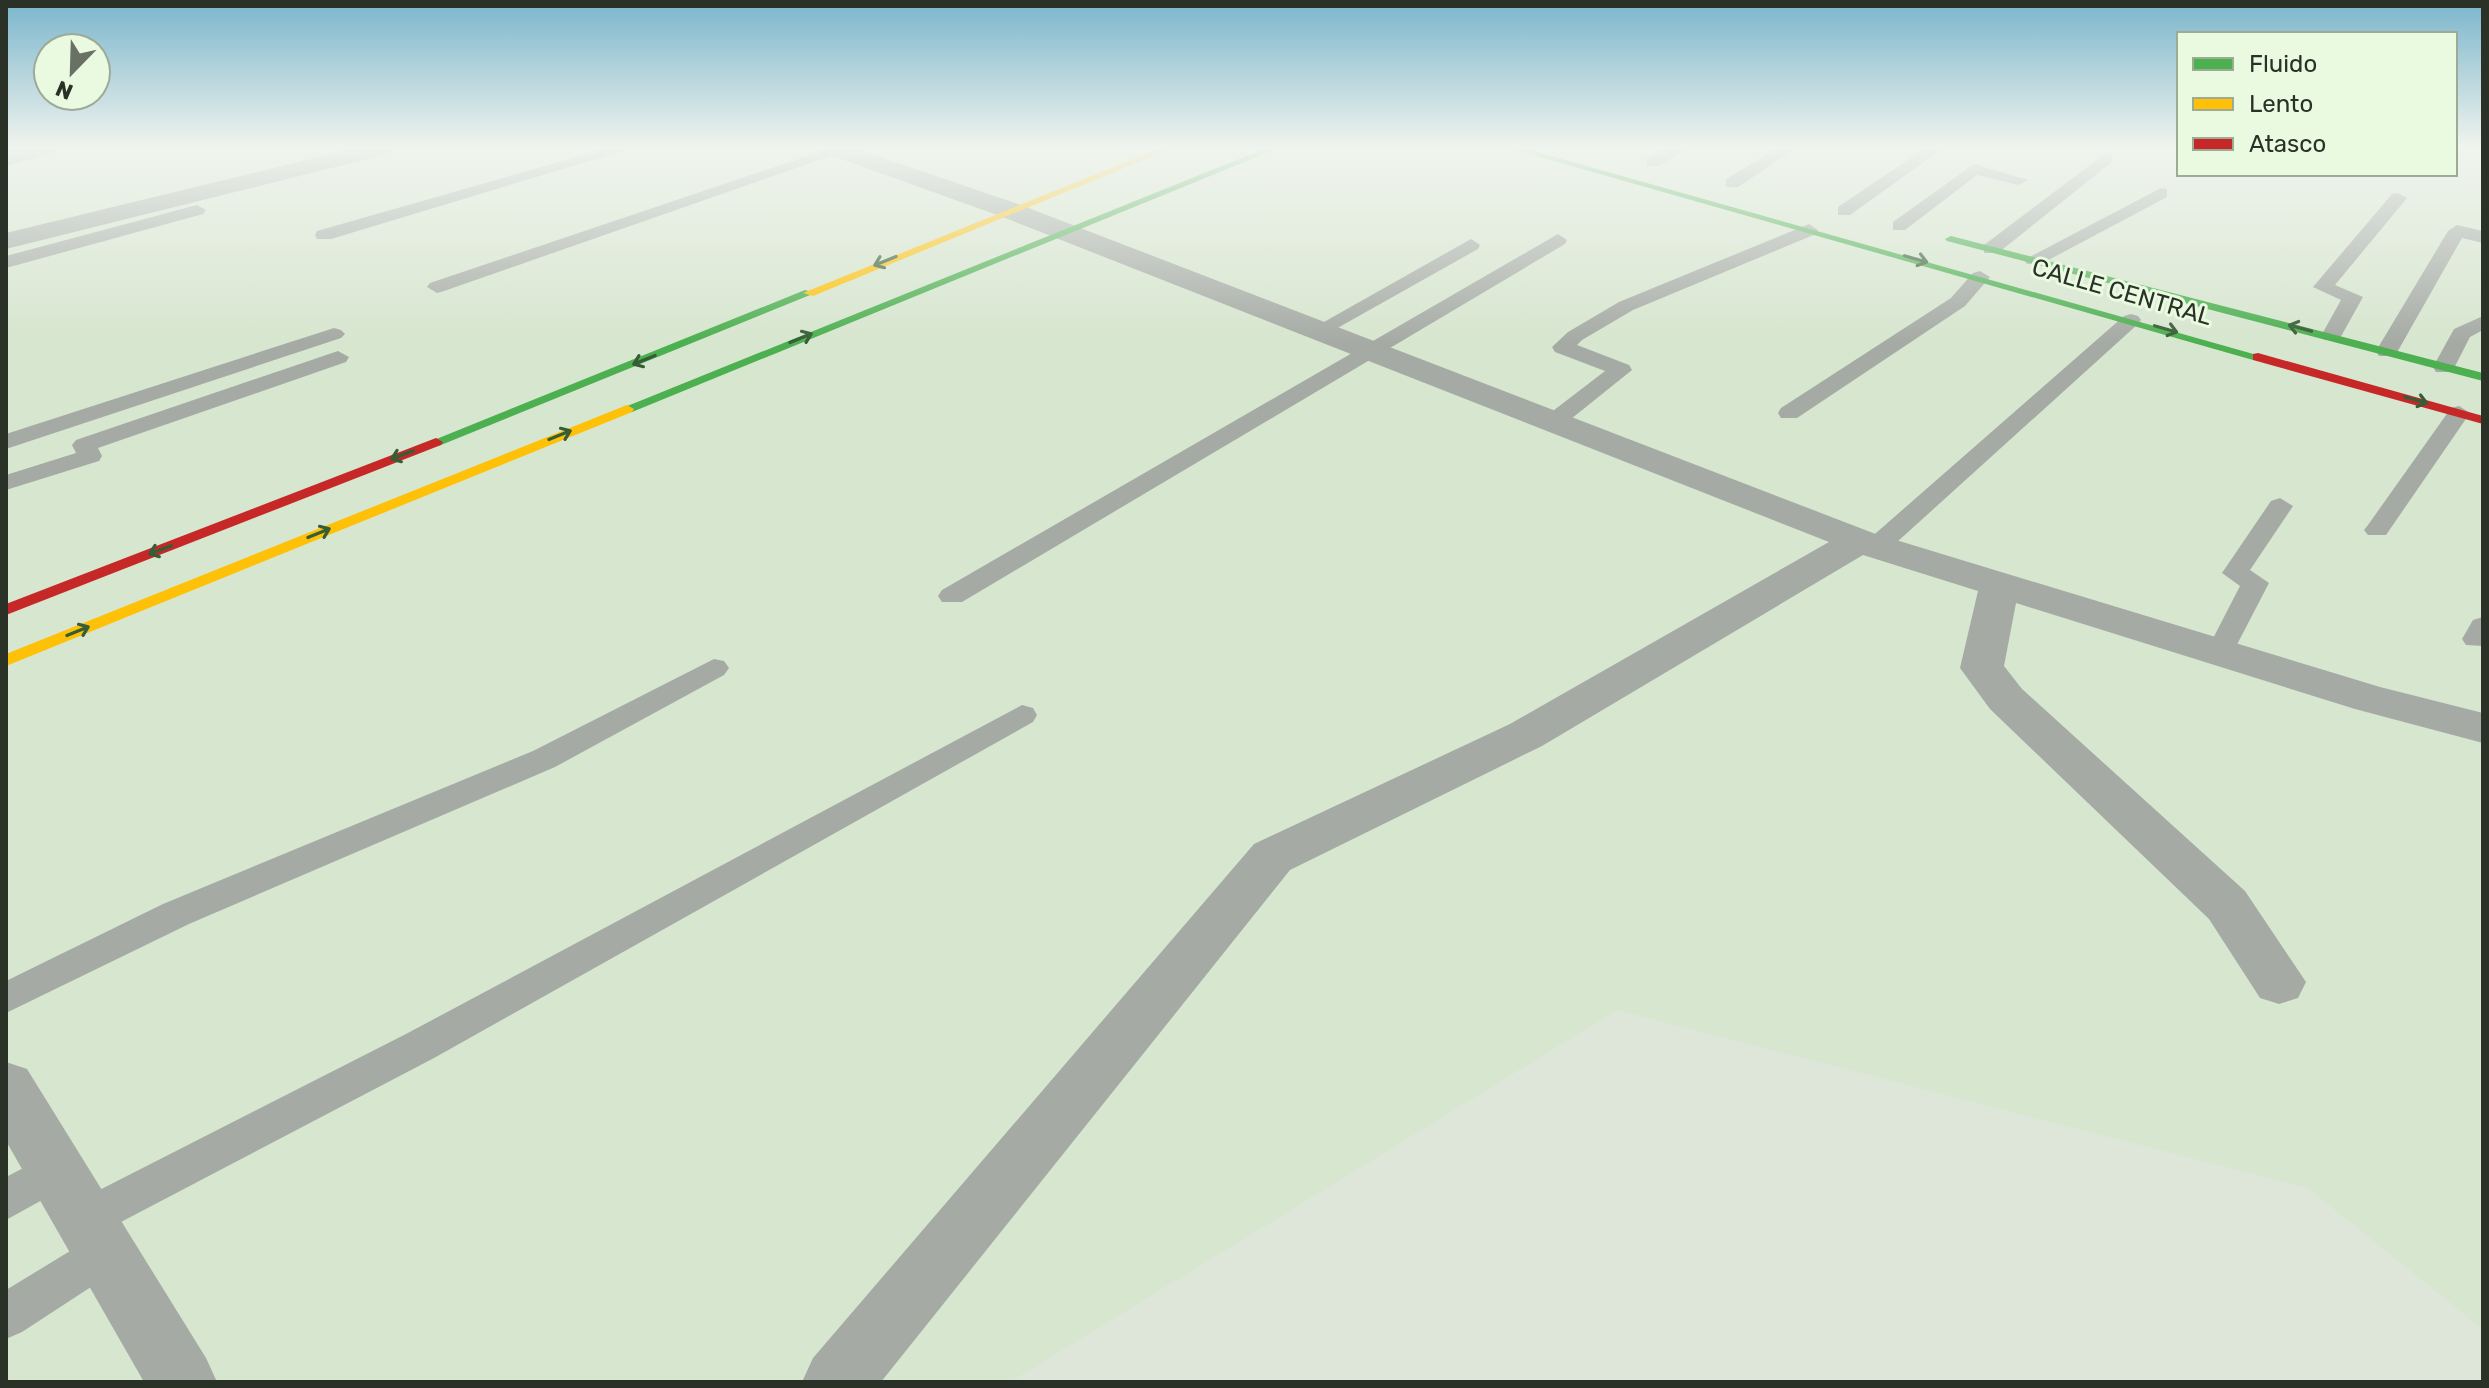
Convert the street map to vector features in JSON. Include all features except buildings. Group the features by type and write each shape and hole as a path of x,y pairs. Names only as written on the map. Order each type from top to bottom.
{"street":[{"path":"6,241 117,214"},
{"path":"6,610 590,382 1000,214"},
{"path":"1018,214 1868,544 2371,699 2483,728"},
{"path":"6,660 1108,214"},
{"name":"CALLE CENTRAL","path":"1751,214 2483,420"},
{"name":"CALLE CENTRAL","path":"1852,214 2483,377"},
{"path":"837,1382 1272,857 1526,735 1868,544"},
{"path":"2000,584 1982,668 2006,699 2227,905 2279,982"},
{"path":"6,1087 63,1210 182,1382"}],"lane":[{"path":"6,262 183,214"},
{"path":"324,235 397,214"},
{"path":"437,287 649,214"},
{"path":"1886,222 1900,214"},
{"path":"1991,249 2036,214"},
{"path":"2034,260 2122,214"},
{"path":"2332,336 2353,297 2323,287 2385,214"},
{"path":"1553,422 1621,370 1563,347 1575,336 1626,306 1809,230"},
{"path":"2387,351 2457,231 2483,237"},
{"path":"952,596 1558,240"},
{"path":"1318,331 1471,245"},
{"path":"1789,413 1958,302 1980,277"},
{"path":"1868,544 2131,320"},
{"path":"2444,367 2461,333 2483,322"},
{"path":"6,442 336,345 84,445 90,456 6,483"},
{"path":"2377,530 2459,413"},
{"path":"2220,652 2255,583 2235,573 2280,506"},
{"path":"6,998 176,914 544,759 714,668"},
{"path":"6,1316 63,1210 420,1046 1022,715"}],"shaded area":[{"path":"6,214 2483,214 2483,1329 2308,1188 1617,1010 1010,1382 6,1382"}],"traffic: fast":[{"path":"627,409 1111,214"},
{"path":"1748,214 2258,357"},
{"path":"1951,239 2483,377"},
{"path":"436,442 809,293"}],"traffic: slow":[{"path":"809,293 1005,214"},
{"path":"6,660 627,409"}],"traffic: jam":[{"path":"2258,357 2483,420"},
{"path":"6,610 436,442"}]}
